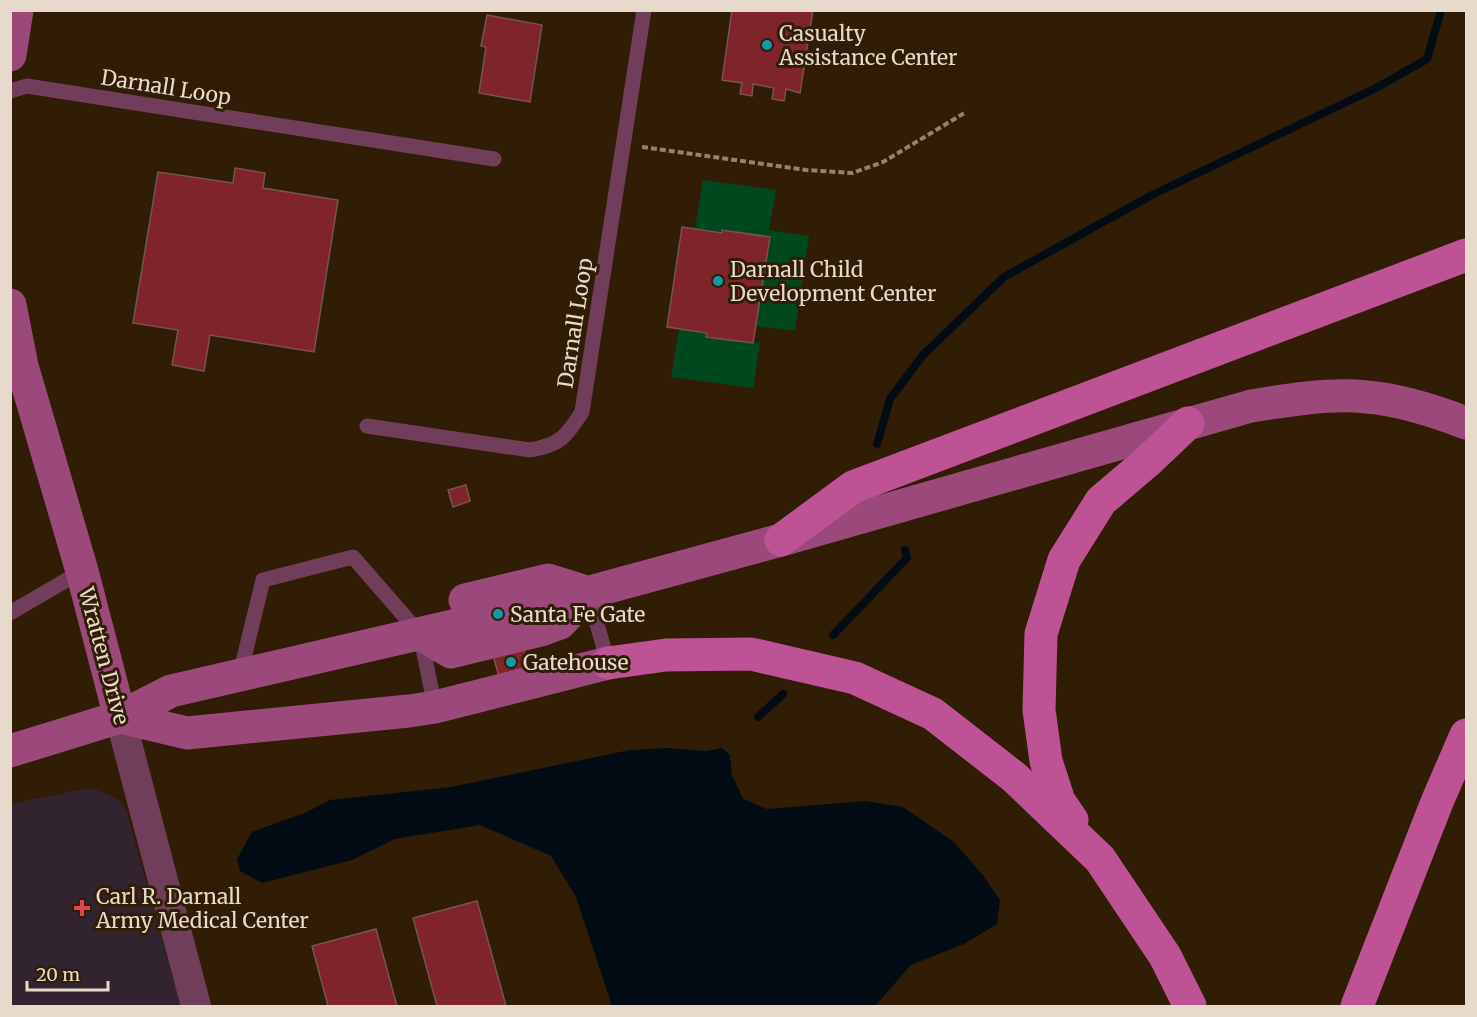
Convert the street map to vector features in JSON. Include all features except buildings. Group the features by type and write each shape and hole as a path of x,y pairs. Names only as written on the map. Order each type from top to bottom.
{"main road":[{"path":"781,540 853,487 1467,255"},
{"path":"1188,423 1101,501 1064,560 1041,634 1039,710 1046,761 1059,801 1166,956 1190,1006"},
{"path":"608,663 666,655 751,654 855,678 933,714 1014,777 1100,859"},
{"path":"1357,1006 1433,813 1467,735"},
{"path":"1370,1006 1391,920"}],"street":[{"path":"10,55 17,10"},
{"name":"Wratten Drive","path":"10,305 22,366 82,571 196,1006"},
{"path":"10,751 120,717 171,691 420,634 588,592 781,540 1251,405 1299,398 1367,396 1427,408 1467,423"},
{"path":"120,717 188,733 435,707 608,663"}],"lane":[{"name":"Darnall Loop","path":"368,426 530,450 551,446 570,431 582,412 645,10"},
{"name":"Darnall Loop","path":"10,91 27,86 494,159"},
{"path":"240,674 262,580 353,557 420,634 435,707"},
{"path":"10,614 82,571"},
{"path":"588,592 608,663"}],"path":[{"path":"624,144 806,170 852,173 883,162 966,112"}],"shaded area":[{"path":"666,748 706,751 722,748 730,755 732,775 743,799 767,809 866,801 903,807 954,842 982,874 1000,900 997,924 964,944 911,965 875,1006 612,1006 576,897 551,856 480,825 395,839 352,860 262,883 240,871 237,859 252,832 307,812 330,800 451,787 630,750"},
{"name":"Carl R. Darnall Army Medical Center","path":"88,788 117,798 126,810 181,1006 11,1006 11,804"}],"green space":[{"path":"703,180 776,190 769,230 809,236 795,331 756,326 770,237 722,230 722,233 695,229"},
{"path":"679,329 707,333 707,337 760,343 753,388 671,377"}],"waterway":[{"path":"877,444 890,399 923,355 1004,277 1152,195 1378,87 1427,59 1441,10"},
{"path":"833,635 907,558 905,550"},
{"path":"758,717 783,694"}],"place":[{"name":"Casualty Assistance Center","path":"767,45"},
{"name":"Darnall Child Development Center","path":"718,281"},
{"name":"Santa Fe Gate","path":"498,614"},
{"name":"Gatehouse","path":"511,662"},
{"name":"Carl R. Darnall Army Medical Center","path":"82,908"}]}
